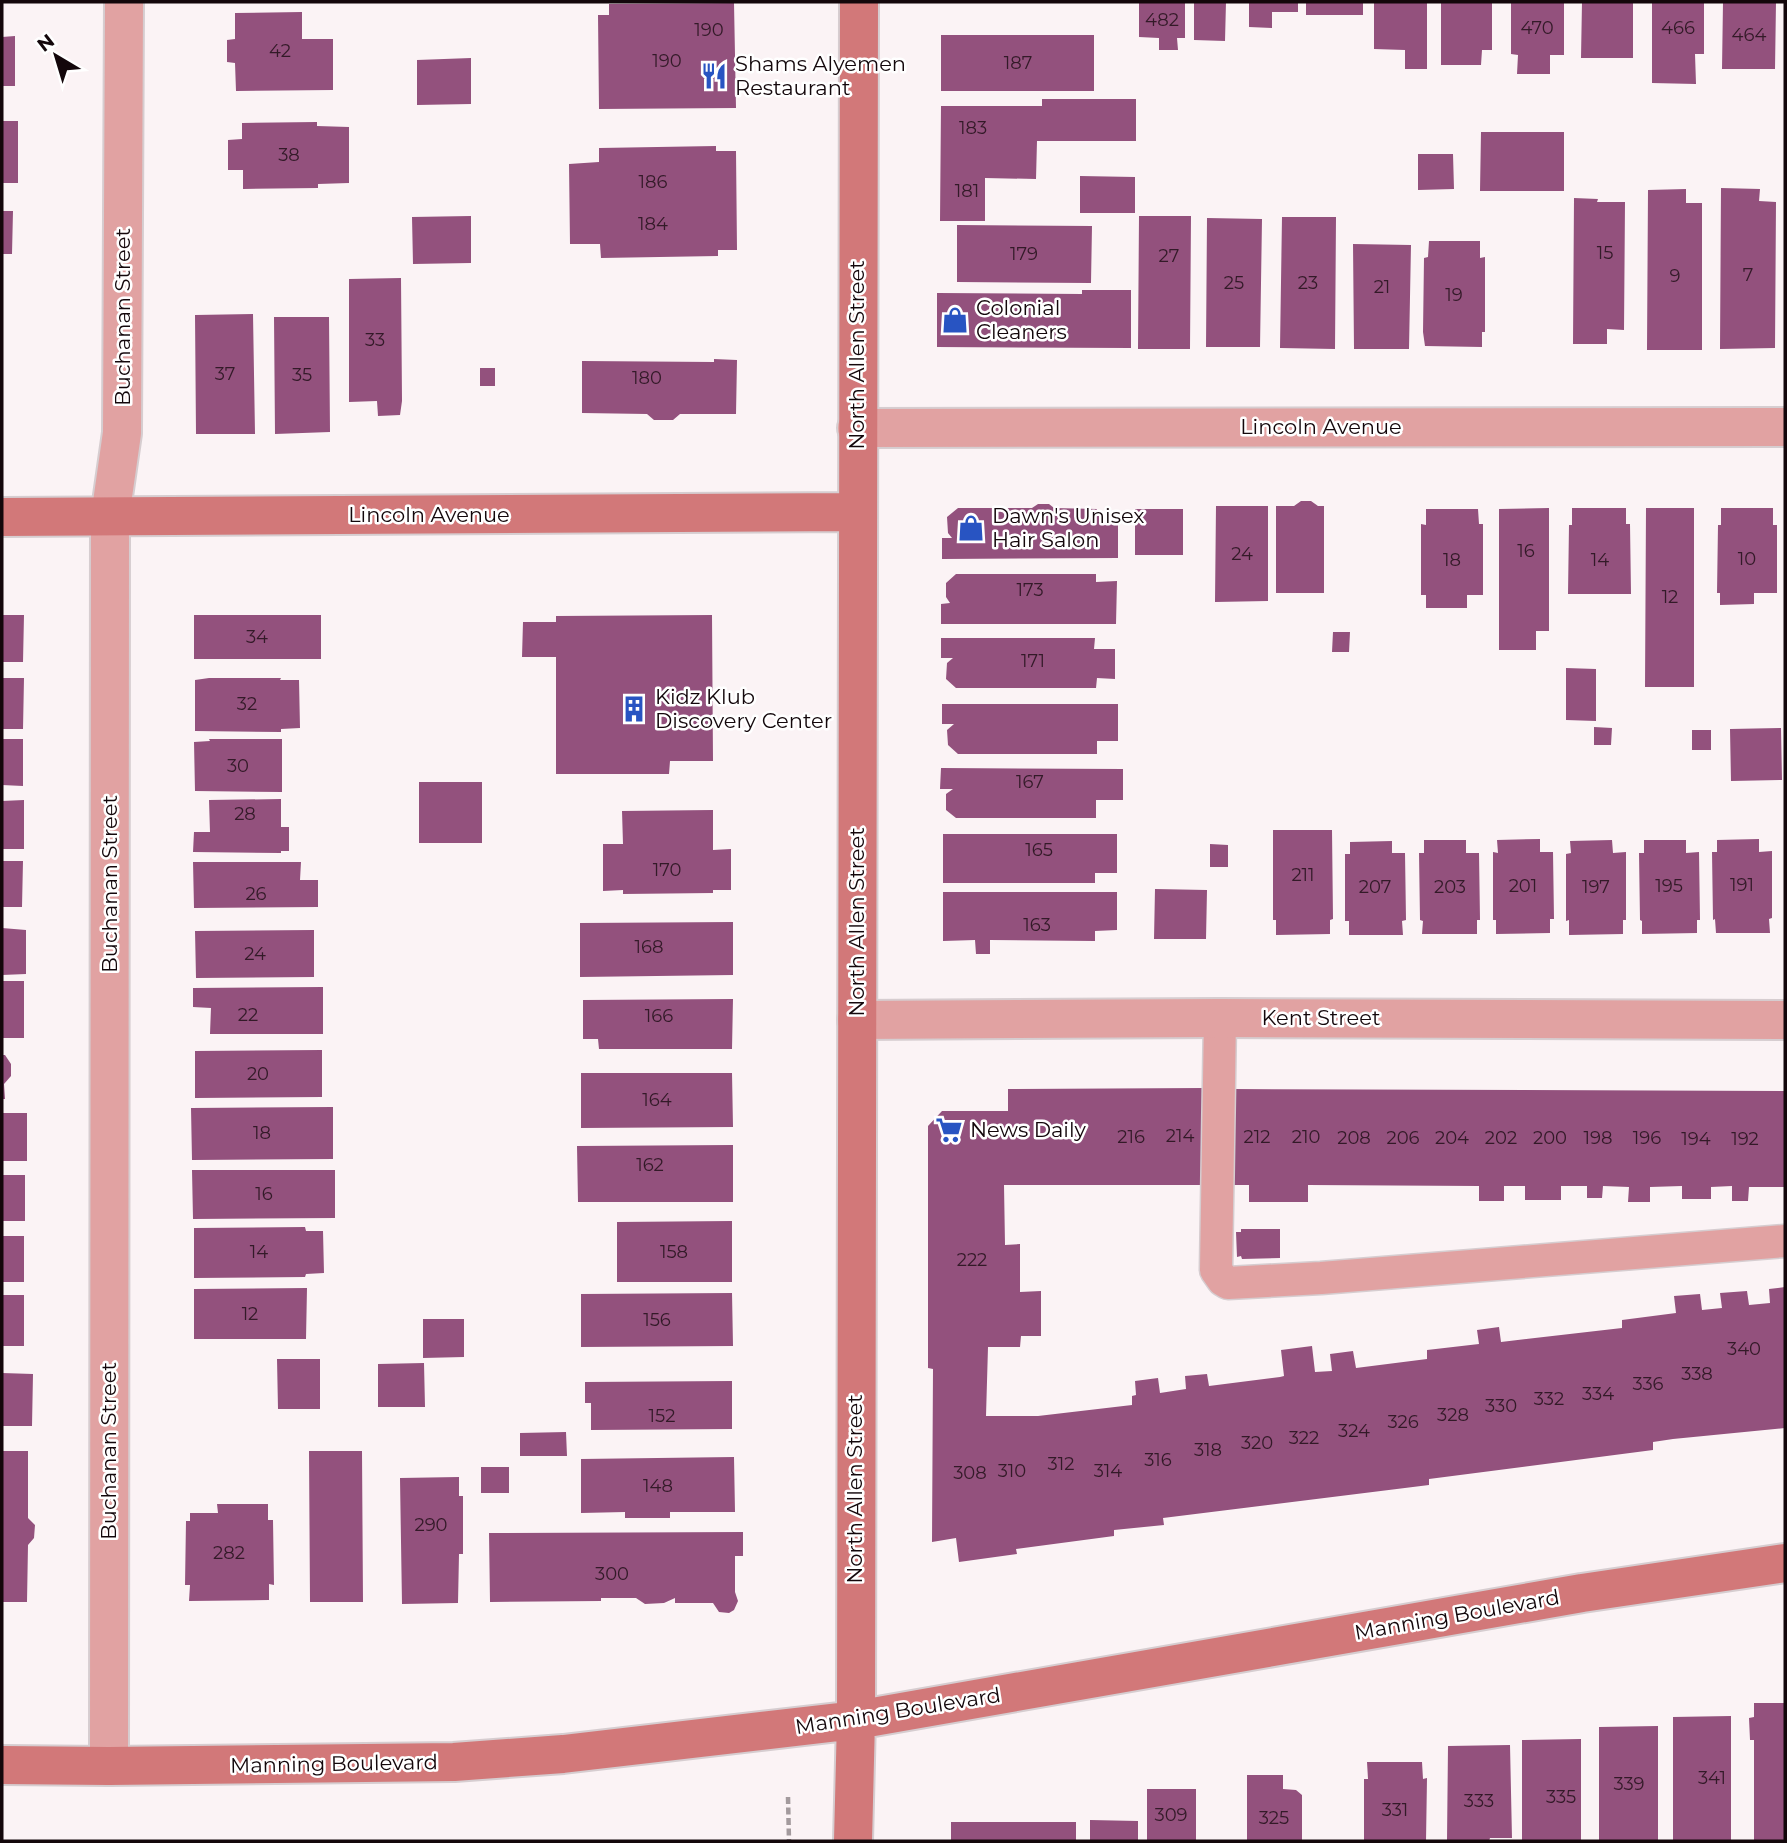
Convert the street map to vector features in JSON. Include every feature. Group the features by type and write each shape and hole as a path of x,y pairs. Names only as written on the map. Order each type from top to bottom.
{"street":[{"name":"Buchanan Street","path":"109,1766 110,517 122,433 124,2"},
{"name":"North Allen Street","path":"853,1841 856,1720 859,2"},
{"name":"Lincoln Avenue","path":"857,428 1785,427"},
{"name":"Lincoln Avenue","path":"2,517 857,512"},
{"name":"Kent Street","path":"857,1020 1785,1020"},
{"name":"Manning Boulevard","path":"2,1765 454,1762 563,1754 856,1720 1582,1593 1785,1563"}],"lane":[{"path":"1220,1018 1216,1270 1228,1283 1785,1241"}],"path":[{"path":"788,1797 789,1841"}],"building":[{"path":"1139,2 1185,2 1185,38 1177,38 1178,50 1159,50 1159,38 1139,37"},
{"path":"1194,2 1226,2 1225,41 1194,40"},
{"path":"1249,2 1298,2 1298,12 1272,12 1272,28 1249,27"},
{"path":"1306,2 1363,2 1363,15 1306,15"},
{"path":"1374,2 1427,2 1427,69 1405,69 1405,50 1374,49"},
{"path":"1441,2 1492,2 1492,50 1482,50 1481,65 1441,65"},
{"path":"1511,2 1564,2 1564,55 1550,55 1550,74 1517,74 1518,55 1511,54"},
{"path":"1582,2 1633,2 1633,58 1581,58"},
{"path":"1652,2 1704,2 1704,54 1695,54 1696,84 1652,83"},
{"path":"1723,2 1776,2 1775,69 1722,69"},
{"path":"734,3 736,108 599,109 598,15 609,15 609,4"},
{"path":"302,12 302,39 333,39 333,90 236,91 235,63 227,62 227,40 235,39 235,13"},
{"path":"941,35 1094,35 1094,91 941,91"},
{"path":"15,36 15,86 2,86 2,37"},
{"path":"471,58 471,104 417,105 417,60"},
{"path":"1042,99 1136,99 1136,141 1037,141 1036,179 985,178 985,221 940,221 941,106 1042,106"},
{"path":"2,121 18,121 18,183 2,183"},
{"path":"317,122 317,126 349,127 349,183 318,184 318,188 243,189 243,170 228,170 228,140 242,139 242,123"},
{"path":"1481,132 1564,132 1564,191 1480,191"},
{"path":"716,146 716,151 736,151 737,250 718,250 718,256 601,258 600,244 570,244 569,164 599,162 599,148"},
{"path":"1418,154 1453,154 1454,189 1418,190"},
{"path":"1080,176 1135,177 1135,213 1080,213"},
{"path":"1721,188 1760,189 1759,201 1776,202 1775,348 1720,349"},
{"path":"1686,189 1686,203 1702,203 1702,350 1647,350 1648,190"},
{"path":"1574,198 1598,199 1597,202 1625,202 1624,330 1607,329 1607,344 1573,344"},
{"path":"2,211 13,211 12,254 2,254"},
{"path":"471,216 471,263 413,264 412,217"},
{"path":"1139,216 1191,216 1190,349 1138,349"},
{"path":"1282,217 1336,217 1335,349 1280,348"},
{"path":"1207,218 1262,219 1260,347 1206,347"},
{"path":"957,225 1092,226 1091,283 957,282"},
{"path":"1429,241 1480,241 1480,258 1485,257 1485,332 1482,332 1482,347 1425,346 1424,258 1428,257"},
{"path":"1353,244 1411,245 1409,349 1354,349"},
{"path":"401,278 400,415 378,416 377,401 349,402 349,279"},
{"path":"1082,290 1131,290 1131,348 937,347 937,293 1082,294"},
{"path":"253,314 255,434 196,434 195,315"},
{"path":"274,317 329,317 330,432 275,434"},
{"path":"714,359 737,360 736,414 680,414 673,420 654,420 647,414 582,413 582,361 714,362"},
{"path":"480,368 495,368 495,386 480,386"},
{"path":"1301,501 1311,501 1318,506 1324,506 1324,593 1276,593 1276,506 1294,506"},
{"path":"1038,504 1049,504 1054,508 1097,509 1097,516 1118,516 1118,558 942,559 942,538 952,538 948,533 947,517 958,508 1032,508"},
{"path":"1216,506 1268,506 1268,601 1215,602"},
{"path":"1549,508 1549,631 1536,631 1536,650 1499,650 1499,509"},
{"path":"1572,508 1626,508 1626,524 1630,524 1631,594 1568,594 1569,525 1572,525"},
{"path":"1646,508 1694,508 1694,687 1645,687"},
{"path":"1721,508 1773,508 1773,525 1777,525 1777,593 1754,593 1754,604 1720,605 1720,593 1717,593 1718,525 1721,525"},
{"path":"1135,509 1183,509 1183,555 1135,555"},
{"path":"1426,509 1478,509 1479,524 1483,524 1483,595 1467,595 1467,608 1426,608 1426,595 1421,595 1421,524 1426,525"},
{"path":"956,574 1096,574 1096,582 1117,581 1116,624 941,624 941,604 950,603 946,597 946,583"},
{"path":"2,615 24,615 23,662 2,662"},
{"path":"194,615 321,615 321,659 194,659"},
{"name":"Kidz Klub Discovery Center","path":"712,615 713,761 670,761 669,774 556,774 556,657 522,657 523,622 556,622 556,616"},
{"path":"1333,632 1350,632 1349,652 1332,652"},
{"path":"941,638 1095,638 1094,649 1115,649 1115,679 1097,678 1096,688 956,688 946,679 947,663 953,658 941,658"},
{"path":"1566,668 1596,669 1596,721 1566,720"},
{"path":"2,678 24,678 23,729 2,729"},
{"path":"195,680 299,680 300,728 281,729 281,732 195,731"},
{"path":"942,704 1118,704 1118,741 1097,741 1097,754 958,754 948,745 947,730 954,724 942,724"},
{"path":"1594,727 1612,728 1611,745 1594,745"},
{"path":"1781,728 1782,780 1731,781 1730,729"},
{"path":"1692,730 1711,730 1711,750 1692,750"},
{"path":"2,739 23,739 23,786 2,785"},
{"path":"209,739 282,739 282,792 195,791 194,742 210,741"},
{"path":"941,768 1123,769 1123,800 1096,800 1096,818 956,818 946,810 946,794 953,789 940,789"},
{"path":"419,782 482,782 482,843 419,843"},
{"path":"281,799 281,827 289,827 289,851 193,852 194,832 210,832 209,800"},
{"path":"24,800 24,849 2,849 2,801"},
{"path":"713,810 713,850 731,849 731,890 713,890 713,893 623,894 623,890 603,891 603,844 623,844 622,811"},
{"path":"1273,830 1332,830 1333,919 1330,920 1330,934 1276,935 1276,920 1273,920"},
{"path":"943,834 1117,834 1117,873 1095,873 1095,883 943,883"},
{"path":"1540,839 1540,852 1553,852 1554,919 1550,919 1550,933 1496,934 1496,920 1493,920 1493,852 1498,853 1497,840"},
{"path":"1759,839 1759,852 1772,851 1770,933 1716,933 1715,919 1713,920 1712,852 1717,852 1717,840"},
{"path":"1424,840 1466,840 1466,853 1479,853 1480,920 1477,920 1477,934 1422,934 1419,853 1424,853"},
{"path":"1612,840 1613,853 1626,852 1626,920 1623,920 1623,934 1569,935 1569,920 1566,921 1566,854 1571,853 1570,841"},
{"path":"1644,840 1686,840 1686,853 1699,852 1700,920 1697,920 1697,933 1642,934 1639,853 1644,853"},
{"path":"1392,841 1392,853 1405,853 1406,920 1402,921 1403,935 1349,935 1349,921 1345,921 1345,854 1350,854 1350,842"},
{"path":"1210,844 1228,845 1228,867 1210,867"},
{"path":"2,861 23,861 22,907 2,907"},
{"path":"193,862 301,862 300,880 318,880 318,907 194,908"},
{"path":"1155,889 1207,890 1206,939 1154,939"},
{"path":"943,892 1117,892 1117,930 1095,931 1095,941 990,940 990,954 976,954 975,940 943,941"},
{"path":"733,922 733,975 580,977 580,923"},
{"path":"2,928 26,930 26,974 2,975"},
{"path":"314,930 314,977 196,978 195,931"},
{"path":"2,981 24,981 24,1038 2,1038"},
{"path":"323,987 323,1034 210,1034 211,1008 193,1007 193,988"},
{"path":"733,999 732,1049 599,1049 598,1039 583,1039 583,1000"},
{"path":"322,1050 322,1097 195,1098 195,1051"},
{"path":"2,1055 5,1055 11,1064 11,1076 4,1084 5,1099 2,1099"},
{"path":"581,1073 732,1073 733,1127 581,1128"},
{"path":"1204,1088 1205,1185 1004,1185 1005,1245 1020,1244 1020,1292 1041,1291 1041,1336 1021,1336 1020,1347 988,1347 986,1416 1038,1416 1132,1405 1132,1396 1136,1395 1135,1381 1158,1378 1160,1393 1186,1389 1185,1376 1207,1374 1209,1386 1280,1377 1284,1376 1281,1350 1312,1346 1315,1372 1332,1371 1330,1354 1353,1351 1356,1368 1427,1359 1427,1350 1479,1344 1477,1330 1499,1327 1501,1342 1622,1328 1622,1320 1676,1313 1674,1296 1700,1294 1702,1310 1722,1308 1720,1293 1747,1291 1749,1305 1770,1303 1769,1289 1785,1287 1785,1428 1653,1442 1653,1450 1429,1479 1429,1485 1163,1518 1164,1525 1114,1530 1114,1536 1016,1549 1017,1554 959,1562 956,1538 932,1542 933,1369 928,1368 928,1126 942,1111 1008,1111 1008,1089"},
{"path":"1233,1089 1785,1091 1785,1187 1749,1187 1748,1201 1732,1201 1732,1186 1711,1187 1711,1199 1682,1199 1682,1186 1650,1187 1650,1202 1628,1202 1629,1187 1603,1186 1602,1198 1587,1198 1587,1186 1561,1186 1561,1200 1525,1200 1525,1186 1504,1186 1504,1201 1479,1201 1479,1186 1308,1185 1308,1202 1249,1202 1249,1185 1232,1185"},
{"path":"333,1107 333,1159 192,1160 191,1108"},
{"path":"2,1113 27,1113 27,1161 2,1161"},
{"path":"733,1145 733,1202 578,1202 577,1146"},
{"path":"192,1170 335,1170 335,1218 193,1219"},
{"path":"2,1175 25,1175 25,1221 2,1221"},
{"path":"732,1221 732,1282 617,1282 617,1222"},
{"path":"305,1227 306,1231 323,1231 324,1273 306,1274 305,1277 194,1278 194,1228"},
{"path":"1241,1229 1280,1229 1280,1258 1237,1257 1236,1232 1241,1232"},
{"path":"2,1236 24,1236 24,1282 2,1282"},
{"path":"307,1288 306,1339 194,1339 194,1289"},
{"path":"732,1293 733,1346 581,1347 581,1294"},
{"path":"2,1295 24,1295 24,1346 2,1346"},
{"path":"423,1319 464,1319 464,1357 423,1358"},
{"path":"277,1359 320,1359 320,1409 278,1409"},
{"path":"424,1363 425,1407 378,1407 378,1364"},
{"path":"2,1373 33,1374 32,1426 2,1426"},
{"path":"732,1381 732,1429 591,1430 591,1403 585,1403 585,1382"},
{"path":"566,1432 567,1456 520,1456 520,1433"},
{"path":"2,1451 28,1451 28,1518 35,1525 34,1538 28,1545 27,1602 2,1602"},
{"path":"309,1451 362,1451 363,1602 310,1602"},
{"path":"734,1457 735,1512 670,1512 670,1518 625,1518 625,1512 581,1513 581,1459"},
{"path":"481,1467 509,1467 509,1493 481,1493"},
{"path":"459,1477 459,1496 463,1496 463,1554 459,1554 458,1603 402,1604 400,1478"},
{"path":"217,1504 268,1504 268,1520 273,1520 274,1585 269,1584 269,1600 189,1601 190,1585 185,1585 186,1521 190,1521 190,1513 218,1513"},
{"path":"743,1532 743,1556 735,1556 735,1592 738,1601 734,1610 729,1613 719,1612 713,1603 675,1603 675,1598 664,1603 645,1604 636,1598 490,1602 489,1533"},
{"path":"1754,1703 1785,1703 1785,1841 1754,1841 1754,1740 1750,1740 1749,1718 1754,1717"},
{"path":"1731,1716 1731,1841 1673,1841 1673,1717"},
{"path":"1658,1726 1658,1841 1599,1841 1599,1727"},
{"path":"1581,1739 1581,1841 1522,1841 1522,1740"},
{"path":"1510,1745 1512,1838 1447,1841 1448,1746"},
{"path":"1367,1762 1422,1762 1423,1779 1427,1778 1426,1841 1364,1841 1364,1779 1368,1779"},
{"path":"1247,1775 1283,1775 1283,1789 1296,1790 1302,1795 1302,1841 1247,1841"},
{"path":"1147,1789 1196,1789 1196,1841 1147,1841"},
{"path":"1090,1820 1138,1821 1138,1841 1090,1841"},
{"path":"951,1822 1076,1822 1076,1841 951,1841"}],"place":[{"name":"Shams Alyemen Restaurant","path":"714,76"},
{"name":"Colonial Cleaners","path":"955,320"},
{"name":"Dawn's Unisex Hair Salon","path":"971,528"},
{"name":"Kidz Klub Discovery Center","path":"634,709"},
{"name":"News Daily","path":"949,1130"}]}
